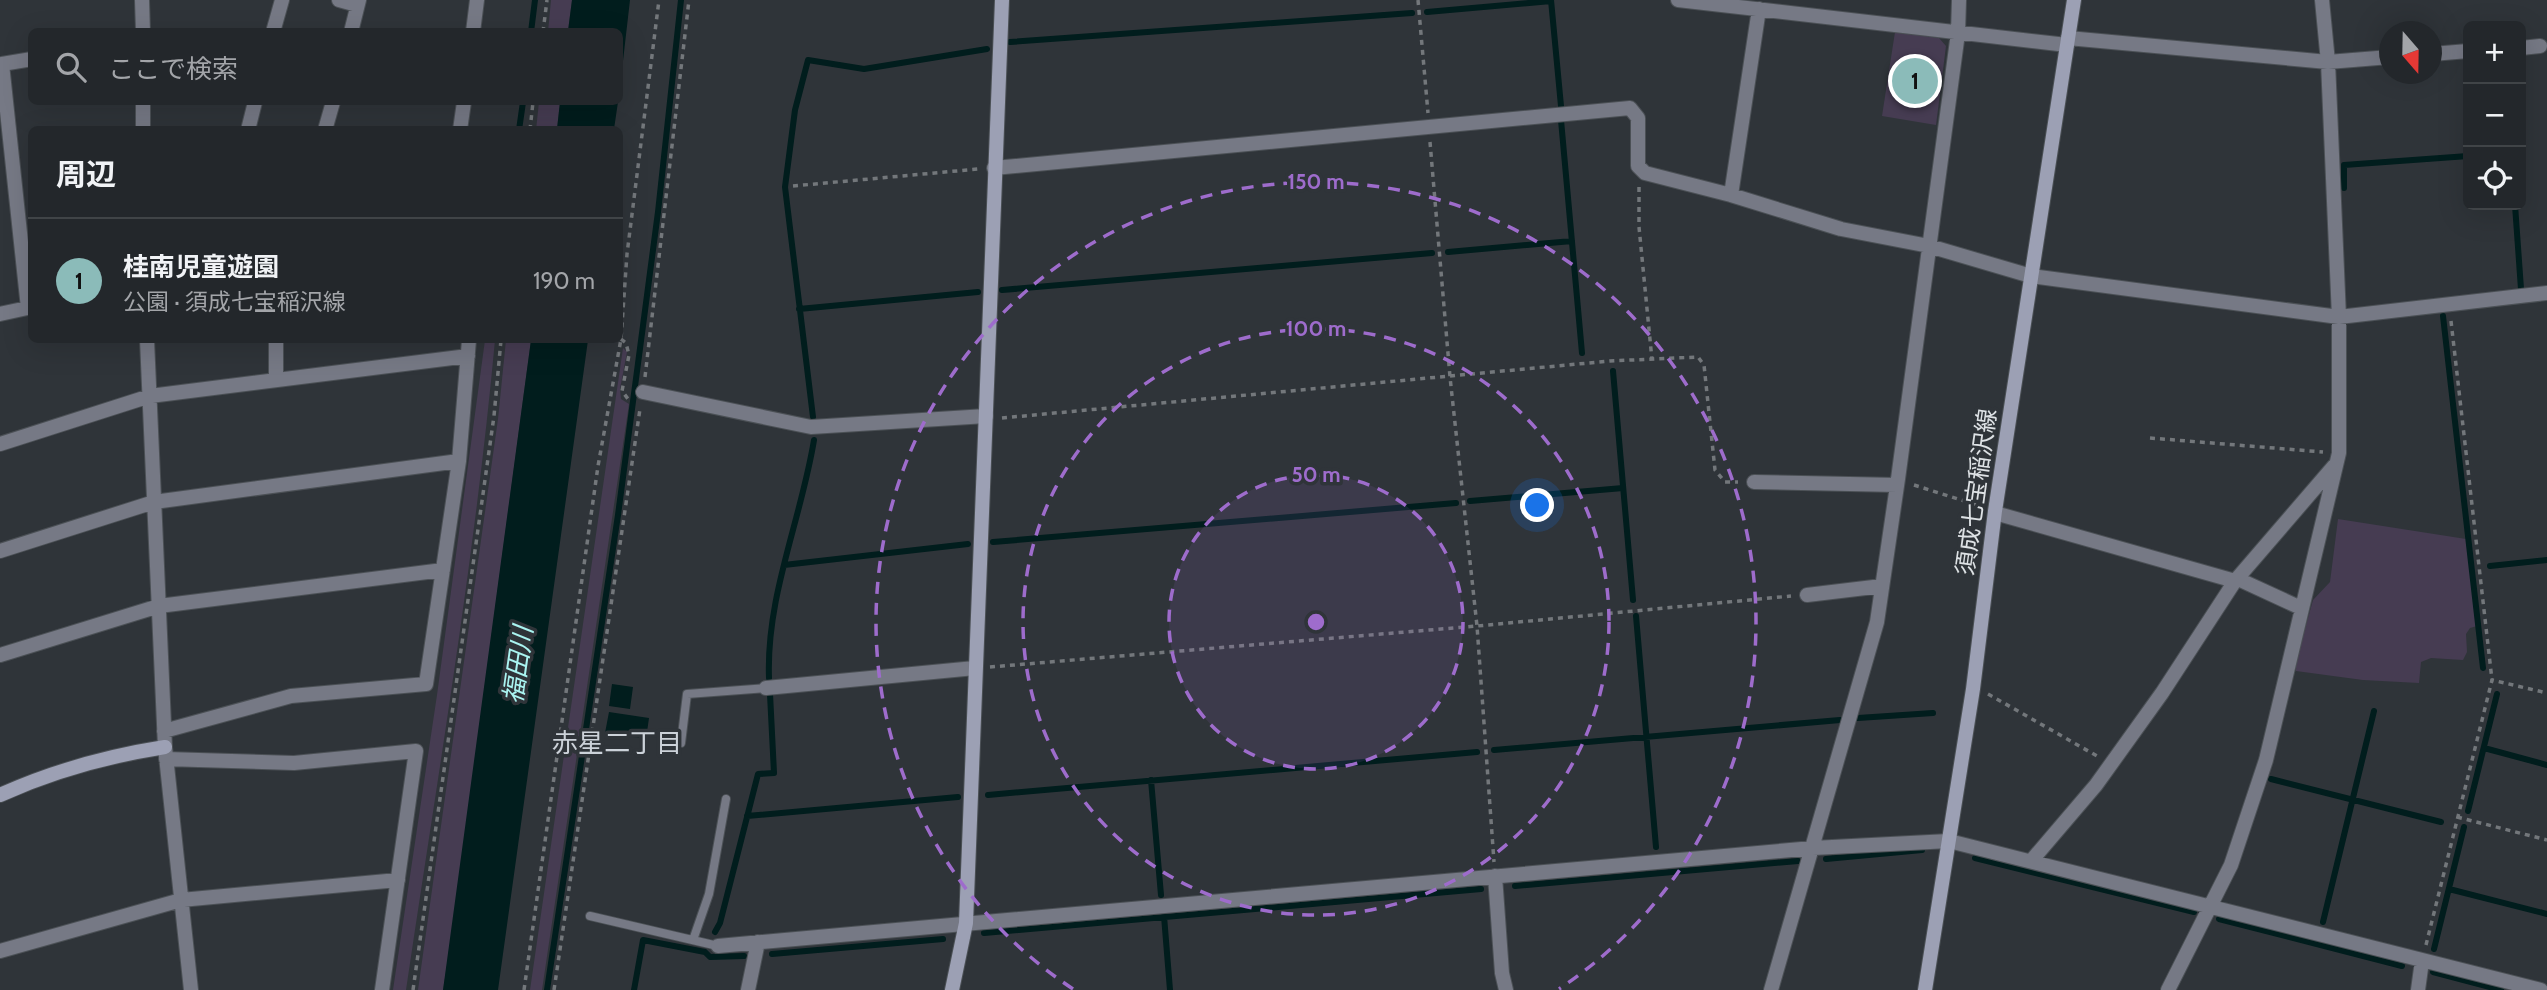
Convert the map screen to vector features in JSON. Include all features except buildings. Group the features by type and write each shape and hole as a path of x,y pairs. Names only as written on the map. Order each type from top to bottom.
{"street":[{"path":"142,0 143,28"},
{"path":"274,28 282,0"},
{"path":"339,0 358,2 352,28"},
{"path":"474,28 477,0"},
{"path":"952,990 966,923 1002,0"},
{"path":"1678,0 1958,33 2328,62 2379,58"},
{"path":"1772,990 1877,622 1958,33 1959,0"},
{"name":"須成七宝稲沢線","path":"1924,990 1973,689 1995,512 2074,0"},
{"path":"2168,990 2231,865 2266,760 2338,457 2339,317 2328,62 2322,0"},
{"path":"1731,195 1759,9"},
{"path":"2526,48 2544,46"},
{"path":"2442,53 2463,51"},
{"path":"28,60 2,64 6,162 28,295"},
{"path":"143,105 144,126"},
{"path":"249,126 254,105"},
{"path":"326,126 331,105"},
{"path":"461,126 464,105"},
{"path":"994,168 1630,108 1638,118 1638,166 1644,173 1731,195 1841,229 1929,246 2031,276 2339,317 2547,293"},
{"path":"0,314 28,307"},
{"path":"147,343 164,731 191,990"},
{"path":"276,343 276,380"},
{"path":"164,731 291,696 426,684 460,461 469,343"},
{"path":"0,444 150,396 468,356"},
{"path":"636,396 811,427 986,418"},
{"path":"2032,860 2096,785 2237,580 2338,457"},
{"path":"0,551 154,502 460,461"},
{"path":"1755,482 1898,482"},
{"path":"1995,512 2237,580 2301,608"},
{"path":"0,655 159,606 443,570"},
{"path":"1807,595 1882,586"},
{"path":"766,688 975,668"},
{"path":"0,795 37,778 106,758 166,753 295,763 416,751 382,990"},
{"path":"718,946 1813,848 1948,841 2541,990"},
{"path":"1495,876 1502,974 1506,990"},
{"path":"0,951 181,900 398,880"},
{"path":"748,990 758,942"},
{"path":"2418,990 2422,961"}],"lane":[{"path":"681,743 687,694 766,688"},
{"path":"693,940 709,894 726,799"},
{"path":"590,916 718,946"}],"path":[{"path":"544,28 547,0"},
{"path":"623,303 659,0"},
{"path":"554,990 689,0"},
{"path":"1418,0 1450,377 1477,626 1495,876"},
{"path":"530,126 533,105"},
{"path":"1638,166 1639,227 1651,360"},
{"path":"793,186 994,168"},
{"path":"2422,961 2492,680 2449,304"},
{"path":"623,341 629,355 622,391 626,398 636,396"},
{"path":"413,990 495,416 501,343"},
{"path":"524,990 598,466 619,343"},
{"path":"986,418 1610,361 1698,357 1704,365 1715,470 1725,482 1755,482"},
{"path":"2150,438 2338,457"},
{"path":"1898,482 1995,512"},
{"path":"975,668 1807,595"},
{"path":"2492,680 2547,694"},
{"path":"1973,689 1993,695 2111,764"},
{"path":"2456,817 2547,840"}],"shaded area":[{"path":"551,0 572,0 568,28 548,28"},
{"path":"1895,32 1939,38 1946,46 1936,125 1882,116"},
{"path":"539,105 560,105 557,126 536,126"},
{"path":"485,343 495,343 455,665 406,990 393,990 437,695"},
{"path":"506,343 531,343 443,990 418,990 498,419"},
{"path":"623,348 627,352 620,389 621,399 629,404 542,990 530,990"},
{"path":"2338,519 2466,539 2477,626 2470,628 2466,634 2467,652 2463,660 2431,658 2421,662 2419,683 2363,680 2296,671 2296,661 2313,600 2330,582"}],"water":[{"path":"572,0 630,0 623,61 623,28 568,28"},
{"path":"560,105 618,105 614,126 557,126"},
{"name":"福田川","path":"531,343 588,343 498,990 443,990"},
{"path":"612,684 633,687 630,709 609,706"},
{"path":"609,712 649,718 646,739 605,733"}],"waterway":[{"path":"532,28 535,0"},
{"path":"547,990 618,515 658,212 681,0"},
{"path":"1551,0 1561,106"},
{"path":"1427,12 1551,1"},
{"path":"1010,42 1412,13"},
{"path":"813,417 785,187 795,110 808,60 864,69 987,49"},
{"path":"520,126 523,105"},
{"path":"1561,120 1582,353"},
{"path":"2344,188 2344,165 2463,156"},
{"path":"2515,210 2521,289"},
{"path":"1448,252 1572,241"},
{"path":"1002,290 1432,253"},
{"path":"799,309 978,292"},
{"path":"2443,316 2483,668"},
{"path":"1613,371 1633,600"},
{"path":"769,678 778,588 814,440"},
{"path":"1470,501 1623,488"},
{"path":"993,542 1456,503"},
{"path":"784,565 968,544"},
{"path":"2490,566 2547,560"},
{"path":"1636,616 1656,847"},
{"path":"715,932 720,923 758,774 774,773 770,694"},
{"path":"2468,811 2497,694"},
{"path":"2323,922 2374,711"},
{"path":"1858,718 1933,713"},
{"path":"1494,750 1840,720"},
{"path":"2484,748 2547,765"},
{"path":"988,795 1477,752"},
{"path":"2271,779 2441,822"},
{"path":"1151,780 1161,895"},
{"path":"747,816 958,797"},
{"path":"2434,949 2464,827"},
{"path":"1826,859 1922,850"},
{"path":"1975,858 2194,912"},
{"path":"1515,886 1798,861"},
{"path":"984,933 1481,889"},
{"path":"2449,889 2547,914"},
{"path":"1164,916 1170,990"},
{"path":"2219,919 2402,966"},
{"path":"772,954 943,939"},
{"path":"634,990 643,940 705,952 710,957 744,956"},
{"path":"2433,972 2501,990"}],"place":[{"name":"桂南児童遊園","path":"1915,81"}],"district":[{"name":"赤星二丁目","path":"617,743"}]}
